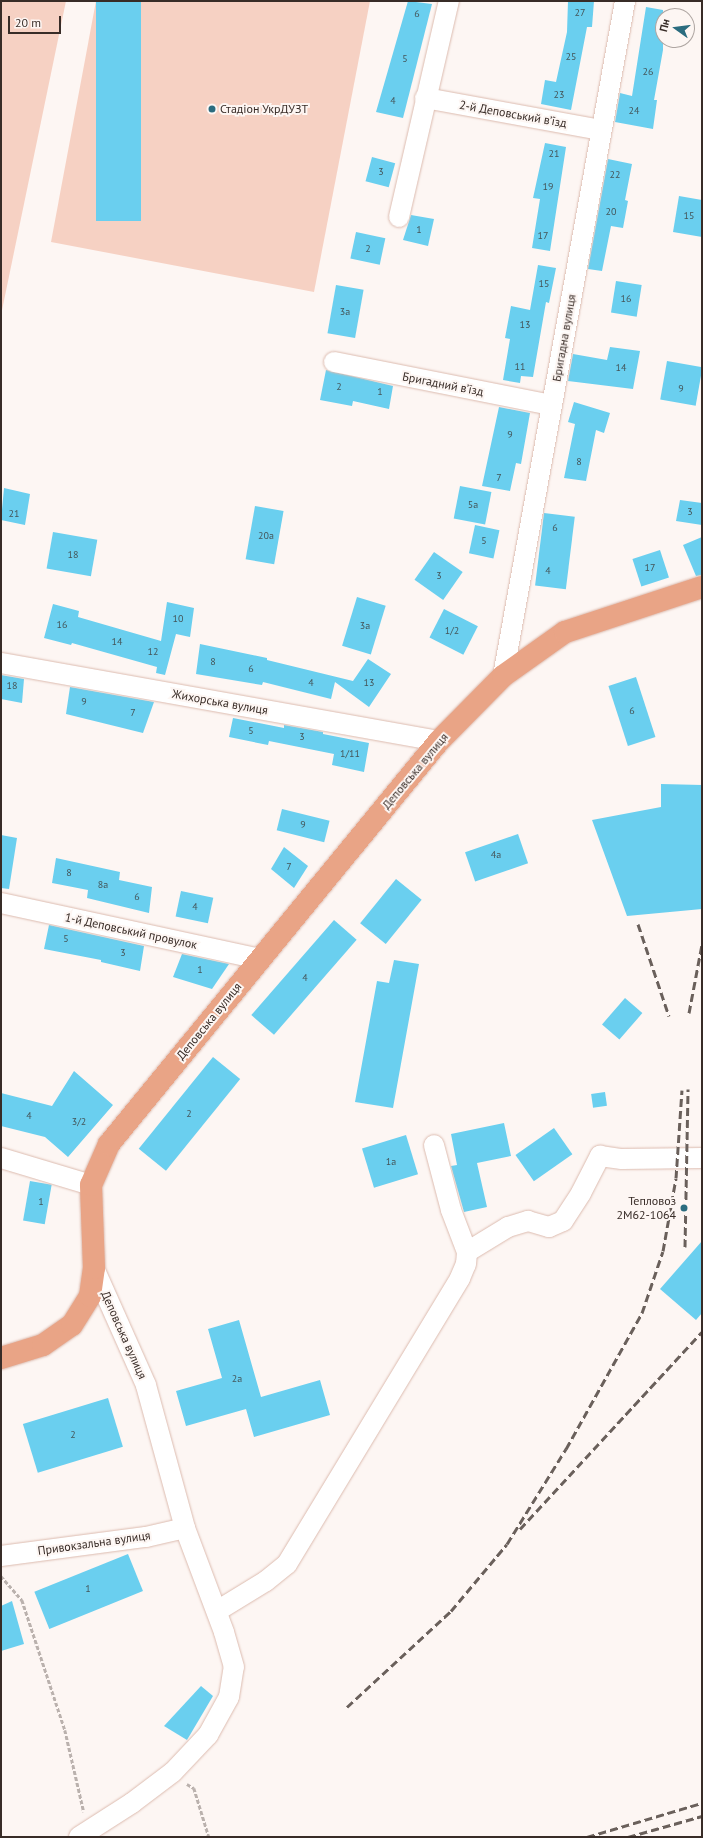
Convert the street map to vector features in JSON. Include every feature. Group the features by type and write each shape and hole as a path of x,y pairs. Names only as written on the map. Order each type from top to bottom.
{"main road":[{"name":"Деповська вулиця","path":"94,1268 91,1185 109,1144 439,741 503,676 565,632 702,587"},
{"path":"1,1358 43,1345 72,1324 90,1296 94,1268"}],"street":[{"path":"399,217 425,98 449,1"},
{"name":"Бригадна вулиця","path":"503,676 625,1"},
{"name":"2-й Деповський в’їзд","path":"425,98 601,130"},
{"name":"Бригадний в’їзд","path":"334,362 552,405"},
{"name":"Жихорська вулиця","path":"1,663 439,741"},
{"name":"1-й Деповський провулок","path":"1,903 260,959"},
{"path":"217,1611 266,1581 287,1564 446,1303 466,1264 467,1252 451,1210 434,1145"},
{"path":"467,1252 508,1227 528,1221 548,1226 563,1220 581,1193 600,1156 622,1159 702,1158"},
{"path":"1,1158 91,1185"},
{"name":"Деповська вулиця","path":"84,1834 132,1803 173,1772 208,1735 229,1697 234,1667 217,1611 185,1528 146,1385 94,1268"},
{"name":"Привокзальна вулиця","path":"1,1556 146,1537 185,1528"}],"path":[{"path":"1,1576 22,1600 65,1730 84,1834"},
{"path":"173,1772 178,1779 194,1788 209,1837"}],"shaded area":[{"path":"1,1 66,1 1,315"},
{"name":"Стадіон УкрДУЗТ","path":"96,1 370,1 314,292 51,242"}],"building":[{"path":"96,1 141,1 141,221 96,221"},
{"path":"408,1 432,4 403,118 376,112"},
{"path":"568,1 594,1 592,27 587,27 571,110 541,104 545,80 556,82 567,32"},
{"path":"646,7 655,9 655,48 663,48 663,50 654,100 657,100 653,129 615,122 620,93 632,96"},
{"path":"545,143 566,147 550,251 532,248 540,199 533,198"},
{"path":"372,157 395,163 389,187 366,181"},
{"path":"608,159 632,164 625,200 628,201 623,228 611,226 602,271 588,269"},
{"path":"679,196 702,200 702,237 673,232"},
{"path":"411,215 434,219 428,246 403,240"},
{"path":"356,232 385,238 380,265 350,258"},
{"path":"538,265 556,268 549,303 546,302 533,377 521,376 520,383 503,380 510,339 505,338 511,306 530,310"},
{"path":"616,281 642,285 637,317 611,313"},
{"path":"336,285 364,290 355,338 327,333"},
{"path":"610,347 640,351 633,389 568,381 573,354 607,360"},
{"path":"667,361 702,367 696,406 660,399"},
{"path":"326,370 393,386 389,409 353,401 352,406 320,400"},
{"path":"574,402 610,413 604,433 596,430 586,481 564,478 575,424 568,422"},
{"path":"499,407 530,413 521,464 516,463 510,491 482,486"},
{"path":"460,486 491,492 485,524 454,518"},
{"path":"4,488 30,494 25,525 1,520"},
{"path":"680,500 702,503 702,525 676,521"},
{"path":"255,506 284,511 274,564 246,559"},
{"path":"544,513 575,517 566,589 535,585"},
{"path":"475,525 499,530 493,559 469,553"},
{"path":"53,532 97,540 91,576 47,568"},
{"path":"702,537 702,575 696,576 683,545"},
{"path":"660,550 669,578 641,587 632,559"},
{"path":"434,552 463,572 443,600 414,580"},
{"path":"357,597 386,606 371,655 342,646"},
{"path":"167,602 194,608 190,637 176,634 165,675 156,673 157,667 72,643 71,645 44,638 53,604 79,611 78,617 161,641"},
{"path":"444,609 478,626 463,655 429,638"},
{"path":"200,644 267,658 267,660 353,681 368,659 391,674 369,707 335,682 331,699 263,682 262,685 196,674"},
{"path":"1,675 24,679 22,703 1,699"},
{"path":"636,677 655,737 628,746 608,686"},
{"path":"70,687 154,702 143,733 66,714"},
{"path":"233,718 284,728 284,725 323,732 323,734 369,743 364,772 332,765 334,754 269,741 268,745 229,737"},
{"path":"661,784 702,785 702,909 627,916 592,820 661,807"},
{"path":"282,809 330,821 324,842 277,830"},
{"path":"518,834 528,863 475,882 465,852"},
{"path":"1,835 17,838 9,889 1,888"},
{"path":"284,847 308,866 294,888 271,869"},
{"path":"56,858 120,872 119,880 152,887 149,913 87,898 88,890 52,883"},
{"path":"396,879 422,900 386,944 360,923"},
{"path":"181,891 213,898 208,923 176,916"},
{"path":"334,920 357,940 274,1035 251,1015"},
{"path":"49,925 144,946 140,971 101,962 101,960 44,949"},
{"path":"182,954 229,964 212,989 173,977"},
{"path":"394,960 419,964 393,1108 355,1102 377,981 389,983"},
{"path":"625,998 642,1013 619,1040 602,1024"},
{"path":"213,1057 240,1079 166,1171 139,1149"},
{"path":"74,1071 113,1105 68,1157 45,1137 1,1126 1,1093 52,1106"},
{"path":"605,1092 607,1106 593,1108 591,1094"},
{"path":"504,1123 511,1156 477,1163 487,1207 464,1212 451,1166 457,1165 451,1134"},
{"path":"554,1128 572,1154 534,1181 515,1155"},
{"path":"406,1135 418,1174 374,1188 362,1148"},
{"path":"30,1181 52,1185 45,1224 23,1220"},
{"path":"702,1241 702,1313 696,1320 660,1289"},
{"path":"239,1320 261,1397 320,1380 330,1415 254,1437 246,1409 186,1426 176,1391 222,1378 208,1329"},
{"path":"108,1398 123,1447 38,1473 23,1424"},
{"path":"128,1554 143,1591 49,1629 34,1592"},
{"path":"12,1601 24,1644 1,1651 1,1606"},
{"path":"201,1686 213,1696 187,1740 164,1726"}],"railway":[{"path":"638,924 669,1016"},
{"path":"689,1013 702,944"},
{"path":"685,1247 688,1089"},
{"path":"347,1707 451,1611 507,1544 566,1449 642,1313 663,1251 676,1178 682,1090"},
{"path":"520,1529 702,1332"},
{"path":"587,1837 702,1803"},
{"path":"628,1837 702,1816"}],"place":[{"name":"Стадіон УкрДУЗТ","path":"212,109"},
{"name":"Тепловоз 2М62-1064","path":"684,1208"}]}
